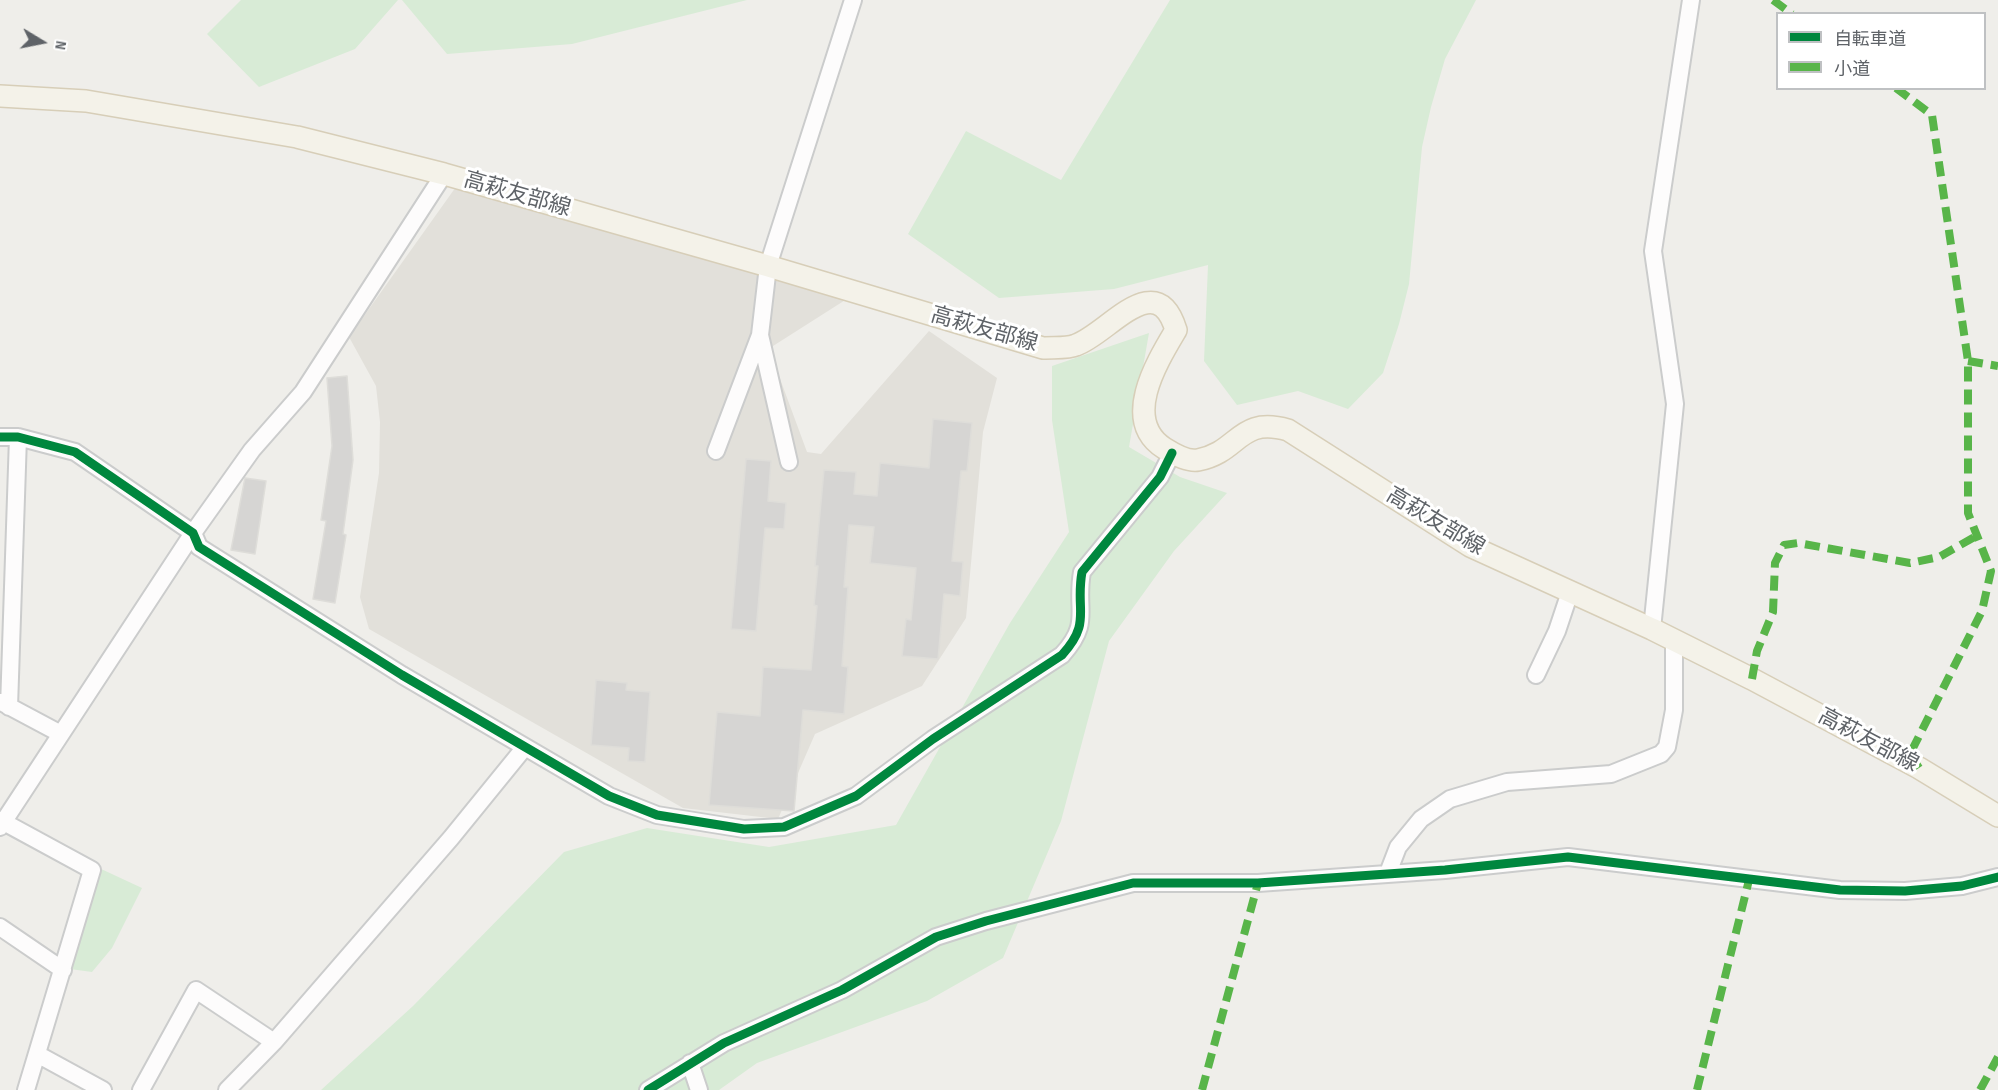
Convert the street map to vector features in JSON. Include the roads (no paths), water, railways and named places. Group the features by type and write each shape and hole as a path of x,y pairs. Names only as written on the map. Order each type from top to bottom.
{"main road":[{"name":"高萩友部線","path":"0,96 86,101 285,135 444,174 768,266 1043,348 1076,345 1124,312 1149,302 1163,305 1171,315 1176,330 1147,388 1142,416 1156,443 1172,453 1196,460 1230,445 1253,427 1268,425 1288,430 1470,546 1674,640 1910,763 1998,816"}],"street":[{"path":"716,451 760,335 768,266 853,0"},
{"path":"1652,629 1676,404 1653,251 1691,0"},
{"path":"26,1090 92,870 1,823 193,533 252,450 303,392 444,174"},
{"path":"760,335 789,462"},
{"path":"0,437 18,437 75,452 193,533 199,547 402,675 609,796 657,815 744,829 784,827 856,796 933,739 1062,655 1076,640 1082,626 1079,586 1082,572 1160,477 1172,453"},
{"path":"18,437 5,705 61,735"},
{"path":"1536,675 1557,632 1570,592"},
{"path":"1388,873 1398,847 1420,819 1450,799 1507,782 1611,774 1660,754 1667,747 1674,710 1674,640"},
{"path":"227,1090 274,1042 458,830 525,747"},
{"path":"648,1090 724,1043 842,990 936,937 986,921 1133,883 1258,883 1568,857 1840,890 1928,889 1962,886 1998,878"},
{"path":"0,927 63,970"},
{"path":"141,1090 196,990 274,1042"},
{"path":"37,1054 104,1090"},
{"path":"690,1064 699,1090"}]}
